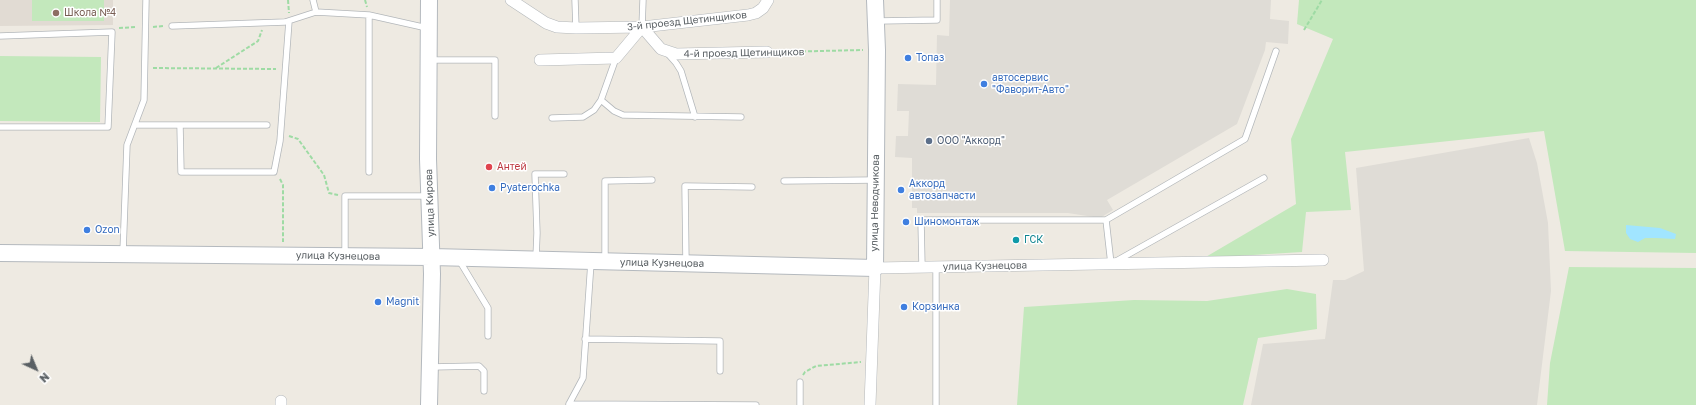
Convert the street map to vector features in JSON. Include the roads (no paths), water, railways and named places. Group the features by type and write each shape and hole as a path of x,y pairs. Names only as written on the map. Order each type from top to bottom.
{"main road":[{"name":"улица Кирова","path":"429,0 428,159 432,257 429,405"},
{"name":"улица Неводчикова","path":"875,0 877,50 875,268"},
{"name":"улица Кузнецова","path":"0,253 432,257 875,268"}],"street":[{"name":"3-й проезд Щетинщиков","path":"511,0 546,23 557,27 576,28 642,27 748,15 756,13 763,8 768,0"},
{"path":"540,60 616,58 642,27 661,48"},
{"name":"4-й проезд Щетинщиков","path":"661,48 676,54 767,52"},
{"name":"улица Кузнецова","path":"875,268 1323,260"},
{"name":"улица Неводчикова","path":"870,405 870,362 875,268"}],"lane":[{"path":"122,253 127,146 144,100 146,68 146,0"},
{"path":"315,0 316,12"},
{"path":"575,0 576,28"},
{"path":"642,27 643,0"},
{"path":"876,21 937,20 937,0"},
{"path":"172,26 289,21 316,12 369,15 429,28"},
{"path":"369,15 369,172"},
{"path":"180,125 181,172 274,172 280,132 289,21"},
{"path":"0,36 112,32 108,127 0,127"},
{"path":"661,48 676,63 681,71 695,117"},
{"path":"922,267 921,220 1106,220 1245,139 1276,51"},
{"path":"552,118 583,117 594,110 601,100 616,58"},
{"path":"429,60 495,60 496,116"},
{"path":"601,100 614,111 623,115 741,118"},
{"path":"135,125 267,125"},
{"path":"536,260 537,233 535,174 564,174"},
{"path":"1106,220 1111,264 1264,178"},
{"path":"652,180 604,181 598,261 585,338 583,378 569,404 756,405"},
{"path":"784,181 876,180"},
{"path":"686,263 685,186 752,187"},
{"path":"345,256 345,196 430,196"},
{"path":"458,258 488,308 488,336"},
{"path":"936,266 936,405"},
{"path":"585,338 720,341 720,371"},
{"path":"429,367 479,366 484,371 484,391"},
{"path":"800,382 800,405"}],"water":[{"path":"1626,225 1660,228 1676,234 1675,239 1645,238 1638,242 1630,239 1626,233"}],"place":[{"name":"Школа №4","path":"56,13"},
{"name":"Топаз","path":"908,58"},
{"name":"автосервис \"Фаворит-Авто\"","path":"984,84"},
{"name":"ООО \"Аккорд\"","path":"929,141"},
{"name":"Антей","path":"489,167"},
{"name":"Pyaterochka","path":"492,188"},
{"name":"Аккорд автозапчасти","path":"901,190"},
{"name":"Шиномонтаж","path":"906,222"},
{"name":"Ozon","path":"87,230"},
{"name":"ГСК","path":"1016,240"},
{"name":"Magnit","path":"378,302"},
{"name":"Корзинка","path":"904,307"}]}
